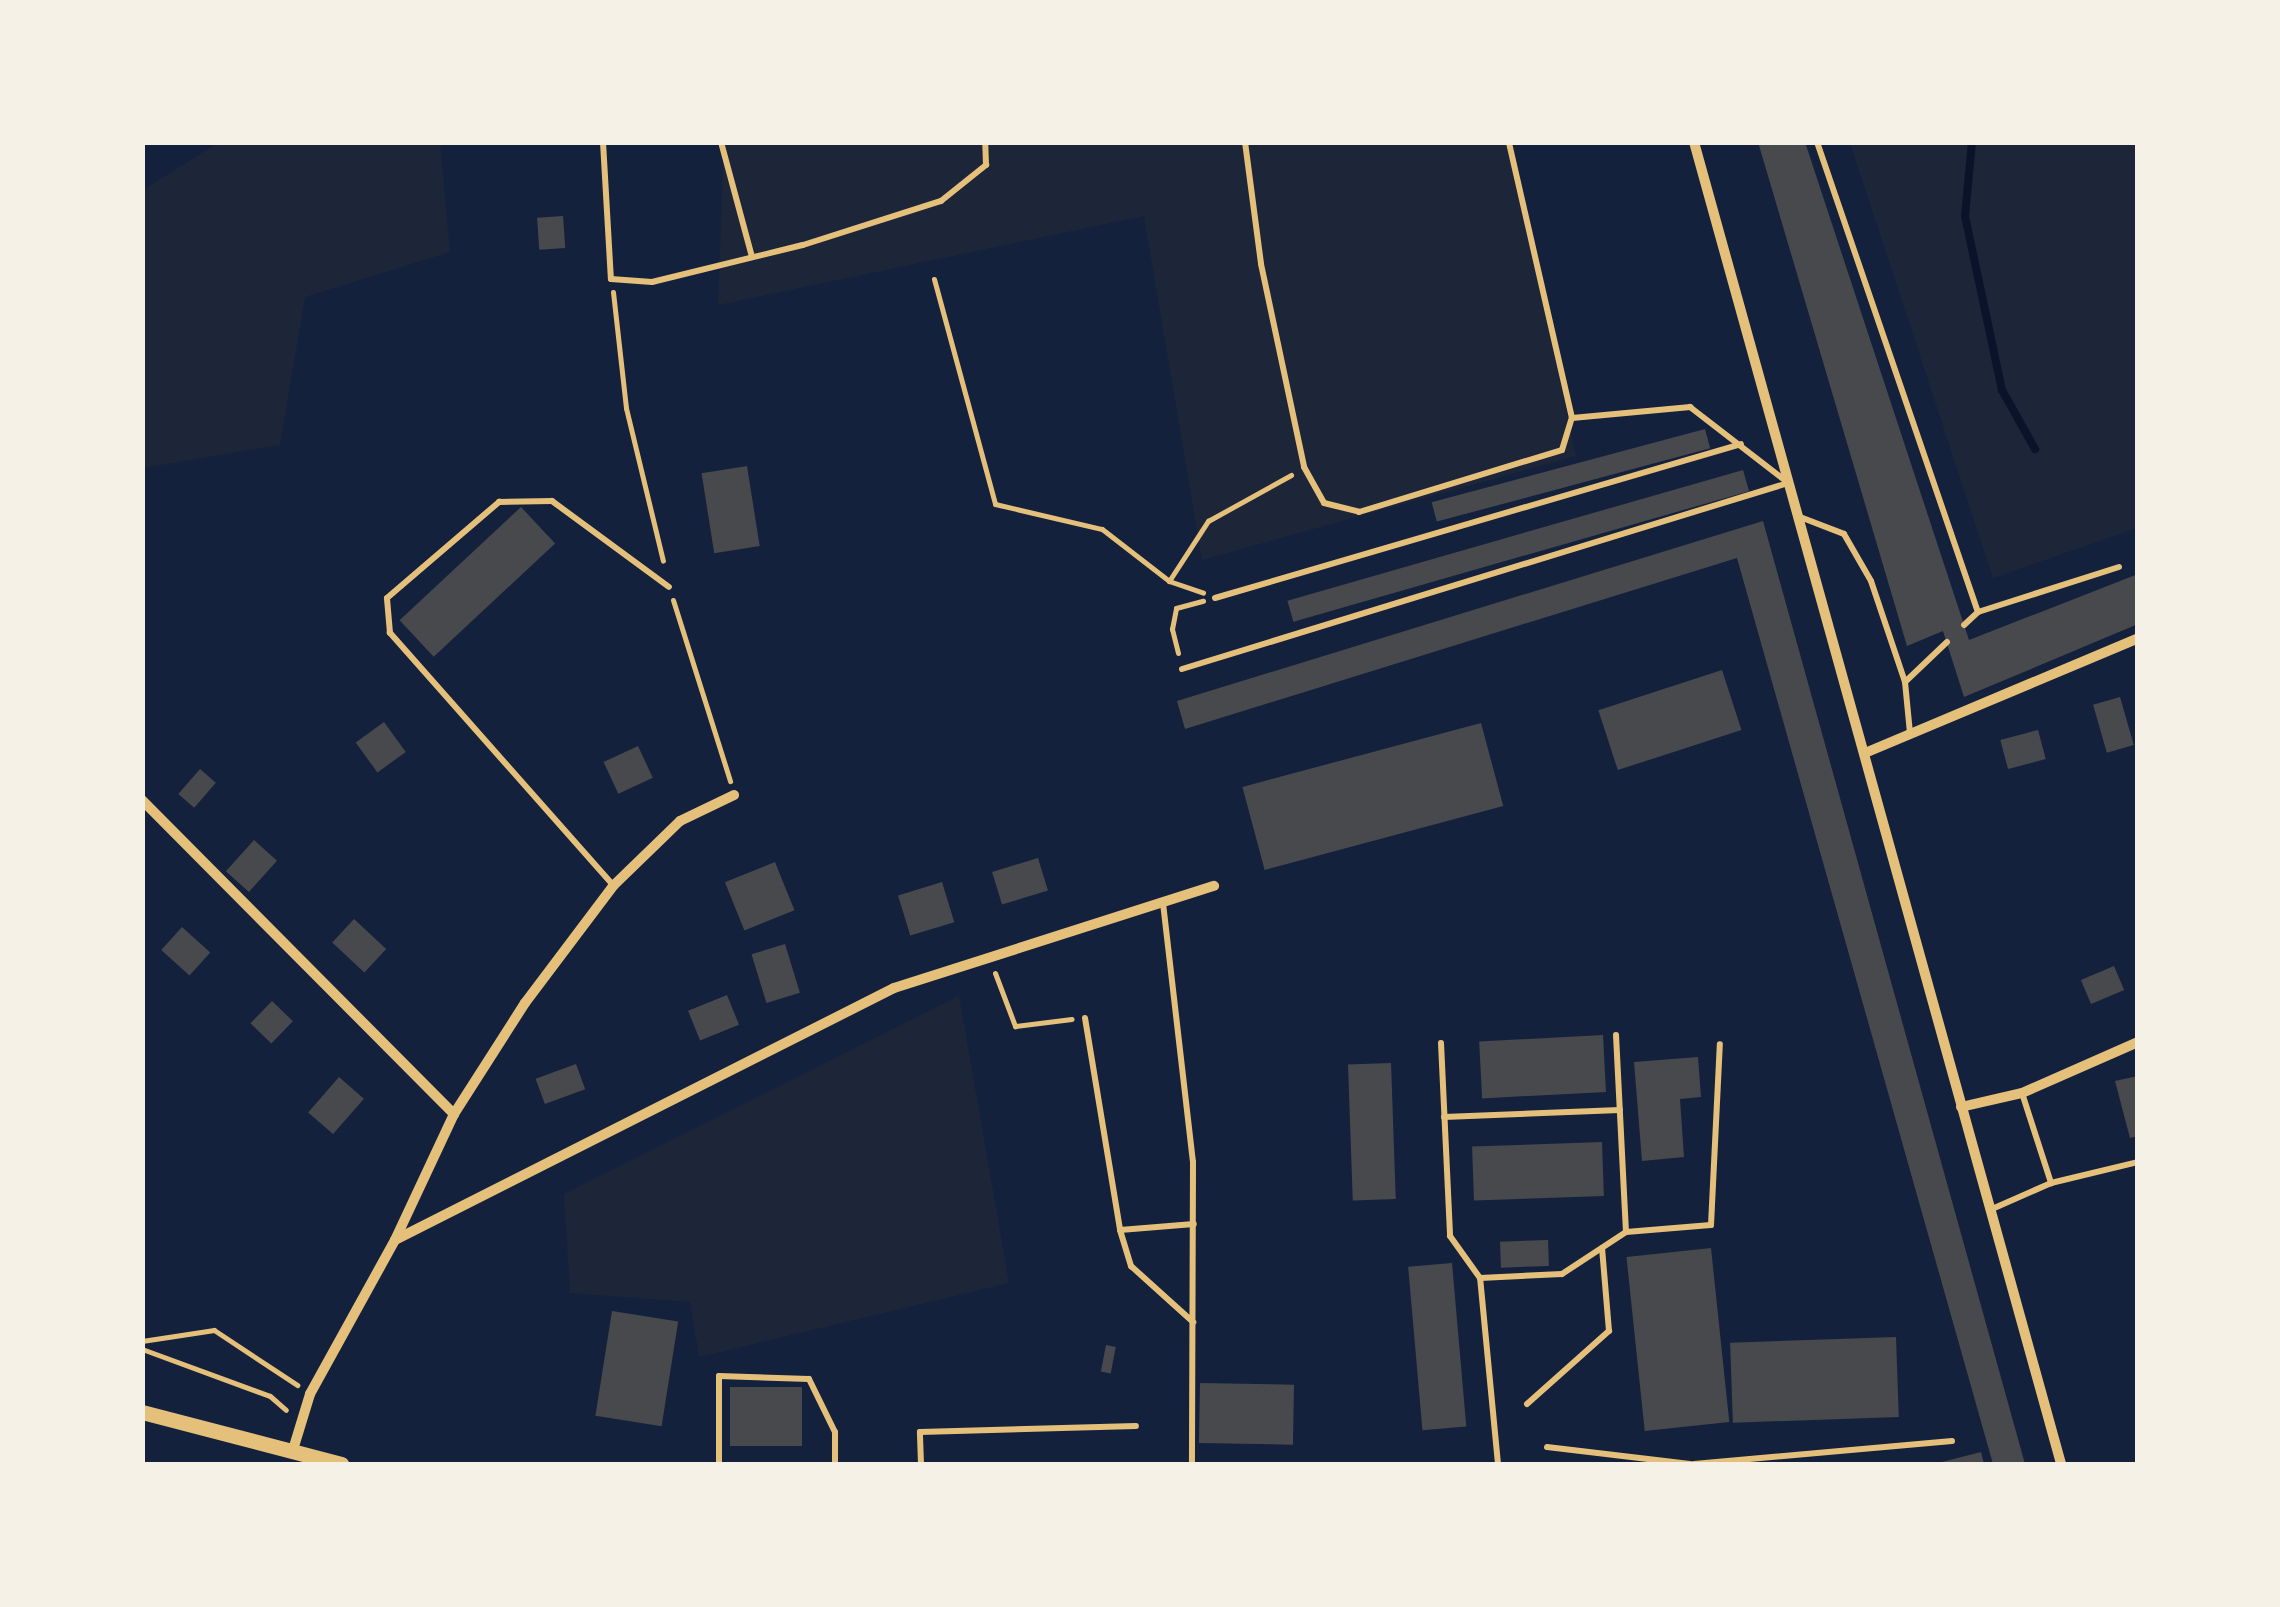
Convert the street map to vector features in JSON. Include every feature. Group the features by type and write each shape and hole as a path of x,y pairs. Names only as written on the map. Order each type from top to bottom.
{"main road":[{"path":"142,1412 290,1459 341,1464"}],"street":[{"path":"1694,142 2061,1464"},
{"path":"1865,753 2138,638"},
{"path":"290,1459 310,1394 395,1240 454,1114 525,1003 614,886 680,822 734,794"},
{"path":"142,800 454,1114"},
{"path":"395,1240 894,988 1214,886"},
{"path":"1961,1107 2022,1094 2138,1042"}],"lane":[{"path":"603,142 611,279 652,282 941,201 986,164 985,142"},
{"path":"720,142 752,257"},
{"path":"1245,142 1261,264 1304,468 1324,503 1359,512 1562,450 1572,418 1508,142"},
{"path":"1817,142 1978,612"},
{"path":"1572,418 1690,408 1788,483"},
{"path":"1216,598 1741,444"},
{"path":"1182,669 1788,483"},
{"path":"614,886 390,634 387,598 498,502 552,502 669,587"},
{"path":"1798,516 1844,534 1871,581 1905,682 1910,734"},
{"path":"1964,626 1978,612 2119,567"},
{"path":"1905,682 1947,642"},
{"path":"1163,902 1193,1162 1192,1464"},
{"path":"1085,1018 1120,1230 1131,1266 1193,1322"},
{"path":"1616,1035 1626,1232"},
{"path":"1441,1043 1450,1236 1480,1278 1498,1464"},
{"path":"1480,1278 1562,1274 1626,1232 1711,1226 1720,1044"},
{"path":"2022,1094 2051,1184"},
{"path":"1444,1117 1620,1110"},
{"path":"1990,1210 2051,1184 2138,1162"},
{"path":"1120,1230 1194,1224"},
{"path":"1528,1404 1609,1331 1602,1247"},
{"path":"719,1464 719,1376 809,1379 835,1432 835,1464"},
{"path":"921,1464 920,1432 1136,1426"},
{"path":"1547,1447 1692,1464 1952,1441"}],"path":[{"path":"611,279 626,408 669,587 734,794"},
{"path":"934,280 996,504 1102,529 1169,581 1216,598"},
{"path":"1169,581 1208,521 1304,468"},
{"path":"1182,669 1172,629 1176,608 1216,598"},
{"path":"989,958 1015,1026 1085,1018"},
{"path":"142,1340 214,1330 310,1394"},
{"path":"142,1349 270,1396 301,1423"}],"shaded area":[{"path":"218,143 440,143 450,252 305,297 280,445 143,468 143,190"},
{"path":"724,143 1509,143 1576,456 1202,560 1144,216 718,305"},
{"path":"1850,143 2137,143 2137,528 1993,578"},
{"path":"959,996 1009,1283 699,1357 690,1302 570,1293 564,1194"}],"building":[{"path":"1758,142 1805,142 1969,640 2138,574 2138,624 1964,697 1943,631 1907,646"},
{"path":"563,216 565,248 539,250 537,218"},
{"path":"1705,429 1710,448 1437,522 1432,502"},
{"path":"747,466 760,546 714,553 702,473"},
{"path":"1743,470 1749,491 1293,622 1287,601"},
{"path":"521,507 555,544 434,657 400,620"},
{"path":"1763,521 2025,1464 1993,1464 1737,558 1185,729 1177,701"},
{"path":"1722,670 1741,730 1618,770 1598,710"},
{"path":"2120,697 2134,745 2107,753 2093,705"},
{"path":"384,722 406,752 377,773 356,743"},
{"path":"1481,723 1503,806 1265,870 1242,787"},
{"path":"2038,730 2046,759 2008,769 2000,740"},
{"path":"638,746 653,778 618,794 604,762"},
{"path":"200,769 216,783 194,808 178,794"},
{"path":"254,840 277,861 249,892 226,871"},
{"path":"1038,858 1048,891 1002,905 992,872"},
{"path":"775,862 794,910 744,930 725,882"},
{"path":"942,882 954,922 910,936 898,895"},
{"path":"354,919 386,949 364,972 332,942"},
{"path":"182,927 210,952 189,975 161,950"},
{"path":"785,944 800,993 766,1003 752,954"},
{"path":"2114,966 2124,990 2091,1004 2081,980"},
{"path":"727,995 739,1025 700,1040 688,1011"},
{"path":"272,1001 293,1021 271,1043 250,1023"},
{"path":"1603,1035 1606,1092 1482,1098 1479,1041"},
{"path":"1698,1057 1701,1097 1680,1099 1684,1157 1642,1161 1634,1062"},
{"path":"1391,1063 1396,1199 1353,1200 1348,1065"},
{"path":"576,1064 585,1089 545,1104 536,1079"},
{"path":"2138,1076 2138,1136 2130,1138 2115,1081"},
{"path":"339,1077 364,1099 333,1134 308,1112"},
{"path":"1602,1142 1604,1196 1474,1201 1472,1147"},
{"path":"1548,1240 1549,1266 1501,1268 1500,1242"},
{"path":"1711,1248 1729,1422 1645,1431 1626,1257"},
{"path":"1452,1263 1466,1426 1422,1430 1408,1267"},
{"path":"612,1311 678,1321 662,1426 595,1416"},
{"path":"1896,1337 1899,1417 1733,1423 1730,1343"},
{"path":"1106,1345 1116,1347 1111,1373 1101,1372"},
{"path":"1200,1383 1294,1385 1293,1445 1199,1443"},
{"path":"730,1387 802,1387 802,1446 730,1446"},
{"path":"1981,1452 1984,1464 1938,1464 1938,1463"}],"waterway":[{"path":"1972,142 1965,216 2002,390 2035,449"}]}
